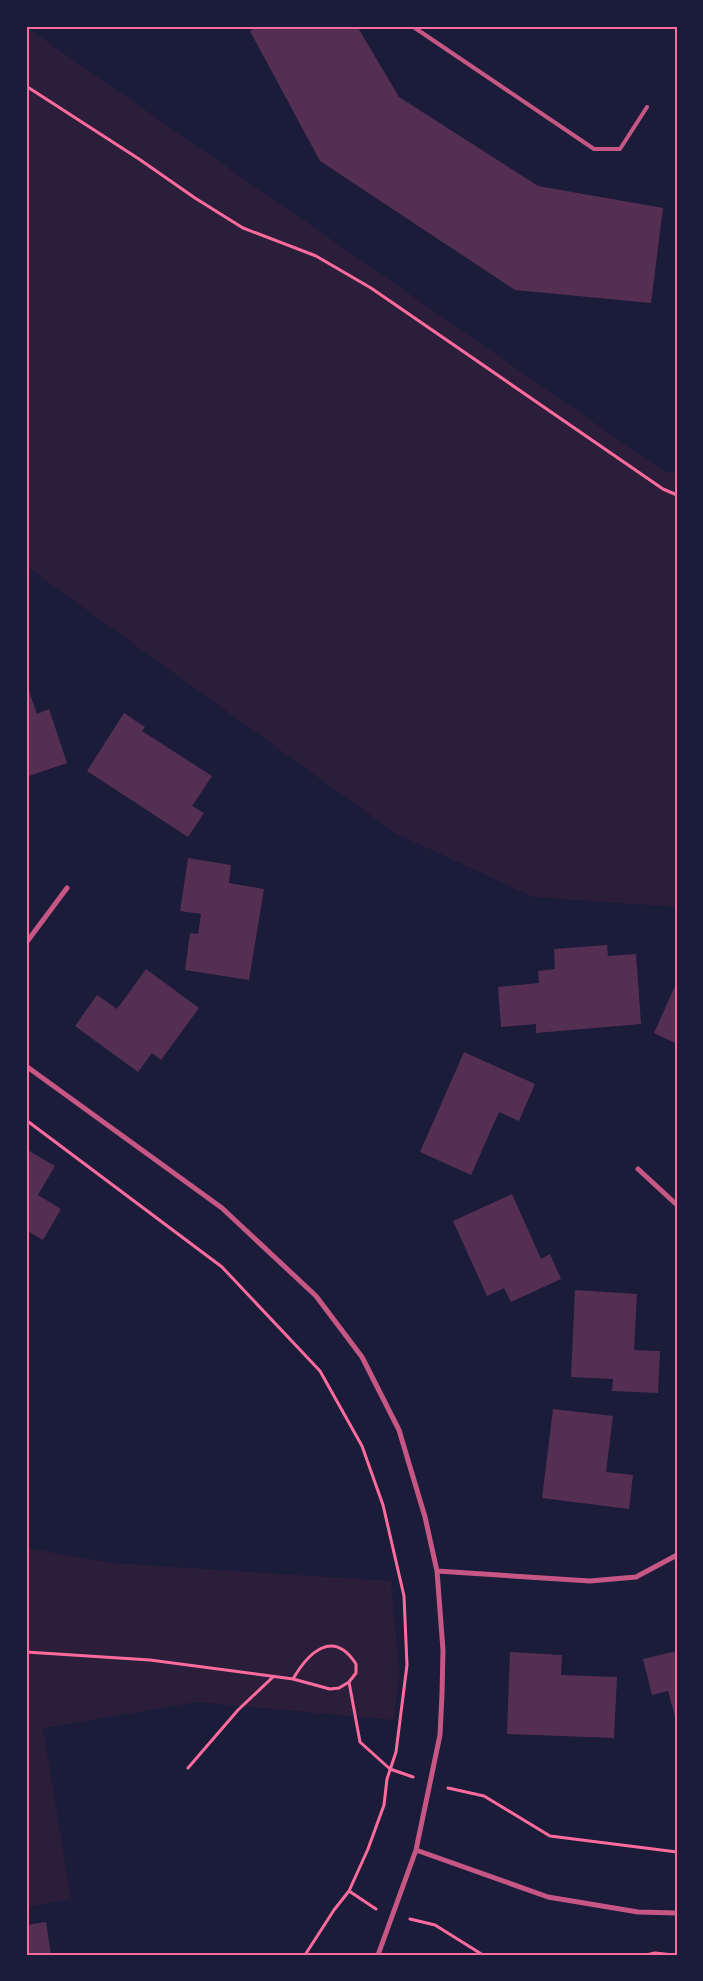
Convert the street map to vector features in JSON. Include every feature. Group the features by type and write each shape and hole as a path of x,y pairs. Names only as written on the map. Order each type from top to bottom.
{"street":[{"path":"26,943 66,888"},
{"path":"26,1066 222,1208 316,1296 362,1357 399,1430 425,1517 437,1571 443,1650 442,1694 440,1734 416,1850 378,1955"},
{"path":"638,1169 677,1205"},
{"path":"437,1571 590,1581 636,1577 677,1556"},
{"path":"416,1850 548,1897 638,1912 677,1913"}],"lane":[{"path":"412,26 594,149 620,149 647,107"}],"path":[{"path":"26,86 139,159 194,198 244,228 316,256 371,288 663,489 677,495"},
{"path":"26,1120 222,1267 320,1371 362,1446 383,1505 404,1596 407,1666 396,1752 390,1770 384,1805 350,1891 334,1910 305,1955"},
{"path":"26,1652 150,1660 293,1679 330,1689 339,1688 349,1682 356,1673 356,1664 344,1649 334,1646 310,1654 293,1679"},
{"path":"188,1768 238,1710 274,1677"},
{"path":"349,1682 360,1742 390,1770 431,1783 484,1796 550,1836 677,1852"},
{"path":"350,1891 381,1913 435,1925 483,1955"},
{"path":"646,1955 654,1953 674,1955"}],"shaded area":[{"path":"26,27 665,472 677,471 677,907 533,897 395,833 26,566"},
{"path":"26,1548 113,1563 391,1581 399,1671 394,1720 197,1702 43,1728 71,1899 26,1907"}],"building":[{"path":"259,26 357,26 399,97 538,186 663,208 651,303 515,290 320,161 250,31"},
{"path":"29,691 37,714 49,709 67,763 26,777 26,692"},
{"path":"124,713 145,727 142,731 212,776 192,806 204,813 188,837 87,771"},
{"path":"188,858 231,865 229,883 264,889 249,980 185,970 190,933 198,934 201,914 180,911"},
{"path":"607,945 608,956 636,954 641,1024 536,1033 536,1024 501,1027 498,987 539,983 538,971 555,969 554,949"},
{"path":"146,969 199,1008 161,1060 152,1053 138,1072 75,1026 97,995 117,1009"},
{"path":"675,986 677,987 677,1044 654,1033"},
{"path":"464,1052 535,1084 519,1121 499,1112 471,1175 420,1152"},
{"path":"26,1149 55,1166 38,1195 61,1209 43,1240 26,1230"},
{"path":"512,1194 541,1259 550,1254 561,1279 511,1302 504,1288 487,1296 453,1221"},
{"path":"575,1290 637,1294 634,1350 660,1351 658,1393 612,1391 613,1379 571,1377"},
{"path":"553,1409 613,1416 606,1472 633,1475 629,1509 542,1498"},
{"path":"677,1651 677,1717 675,1717 668,1691 652,1695 643,1659"},
{"path":"510,1652 562,1655 561,1675 617,1677 614,1738 507,1734"},
{"path":"46,1922 51,1955 26,1955 26,1925"}]}
